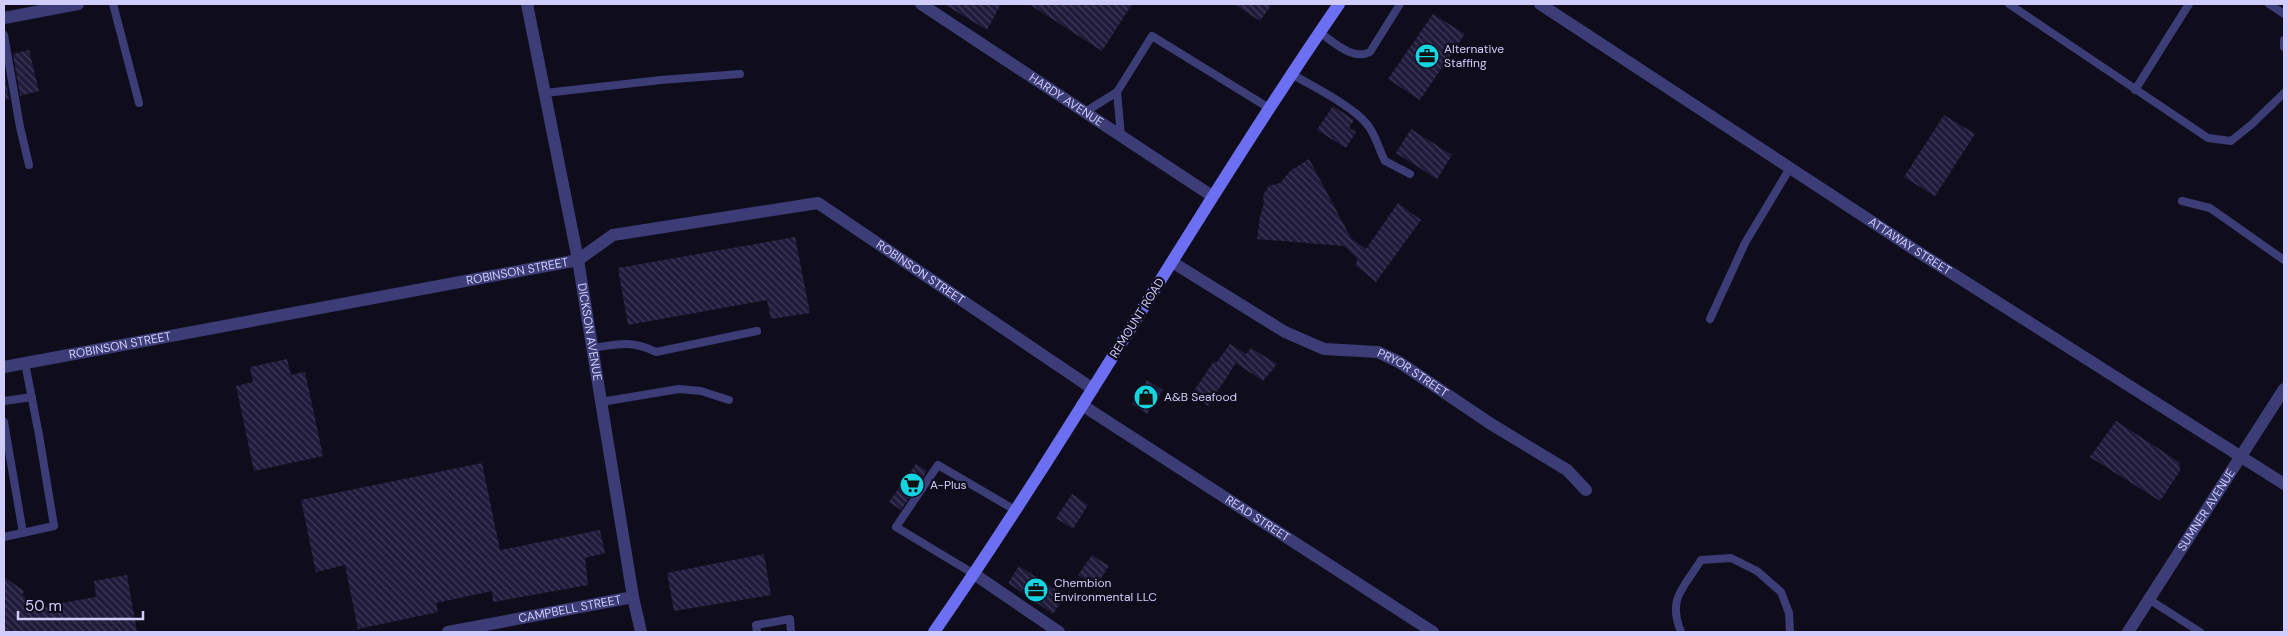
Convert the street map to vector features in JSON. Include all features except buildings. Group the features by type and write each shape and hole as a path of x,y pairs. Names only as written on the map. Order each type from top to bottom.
{"main road":[{"name":"REMOUNT ROAD","path":"934,632 974,574 1082,405 1212,196 1339,4"}],"street":[{"path":"4,18 78,4"},
{"name":"DICKSON AVENUE","path":"527,4 578,260 633,597 641,632"},
{"name":"HARDY AVENUE","path":"921,4 1212,196"},
{"name":"ATTAWAY STREET","path":"1540,4 1790,168 2284,484"},
{"name":"ROBINSON STREET","path":"4,367 578,260 613,235 818,203 1092,389"},
{"name":"PRYOR STREET","path":"1172,262 1285,332 1324,349 1378,352 1399,362 1491,424 1567,470 1586,490"},
{"name":"SUMNER AVENUE","path":"2128,632 2284,388"},
{"name":"READ STREET","path":"1082,405 1433,632"},
{"path":"974,574 1059,632"},
{"name":"CAMPBELL STREET","path":"448,632 633,597"}],"lane":[{"path":"113,4 139,103"},
{"path":"1319,32 1350,53 1362,56 1370,52 1400,4"},
{"path":"2009,4 2134,90 2208,138 2230,141 2252,124 2284,93"},
{"path":"2134,90 2189,4"},
{"path":"2269,4 2284,14"},
{"path":"4,35 20,127 29,165"},
{"path":"1085,112 1117,92 1152,36 1269,108"},
{"path":"2284,40 2284,47"},
{"path":"545,93 740,74"},
{"path":"1292,74 1366,122 1376,137 1385,161 1410,174"},
{"path":"1117,92 1121,136"},
{"path":"1710,319 1745,243 1790,168"},
{"path":"2182,202 2210,208 2284,260"},
{"path":"593,348 628,342 656,352 757,331"},
{"path":"4,537 54,526 32,397 24,363"},
{"path":"602,402 679,389 701,391 729,400"},
{"path":"4,402 32,397"},
{"path":"4,422 23,533"},
{"path":"974,574 896,527 938,465 1015,510"},
{"path":"1681,632 1676,619 1675,602 1701,560 1731,558 1757,571 1781,592 1789,614 1790,632"},
{"path":"2150,600 2200,632"},
{"path":"757,632 756,625 790,619 791,632"}],"place":[{"name":"Alternative Staffing","path":"1427,56"},
{"name":"A&B Seafood","path":"1146,397"},
{"name":"A-Plus","path":"912,485"},
{"name":"Chembion Environmental LLC","path":"1036,590"}]}
